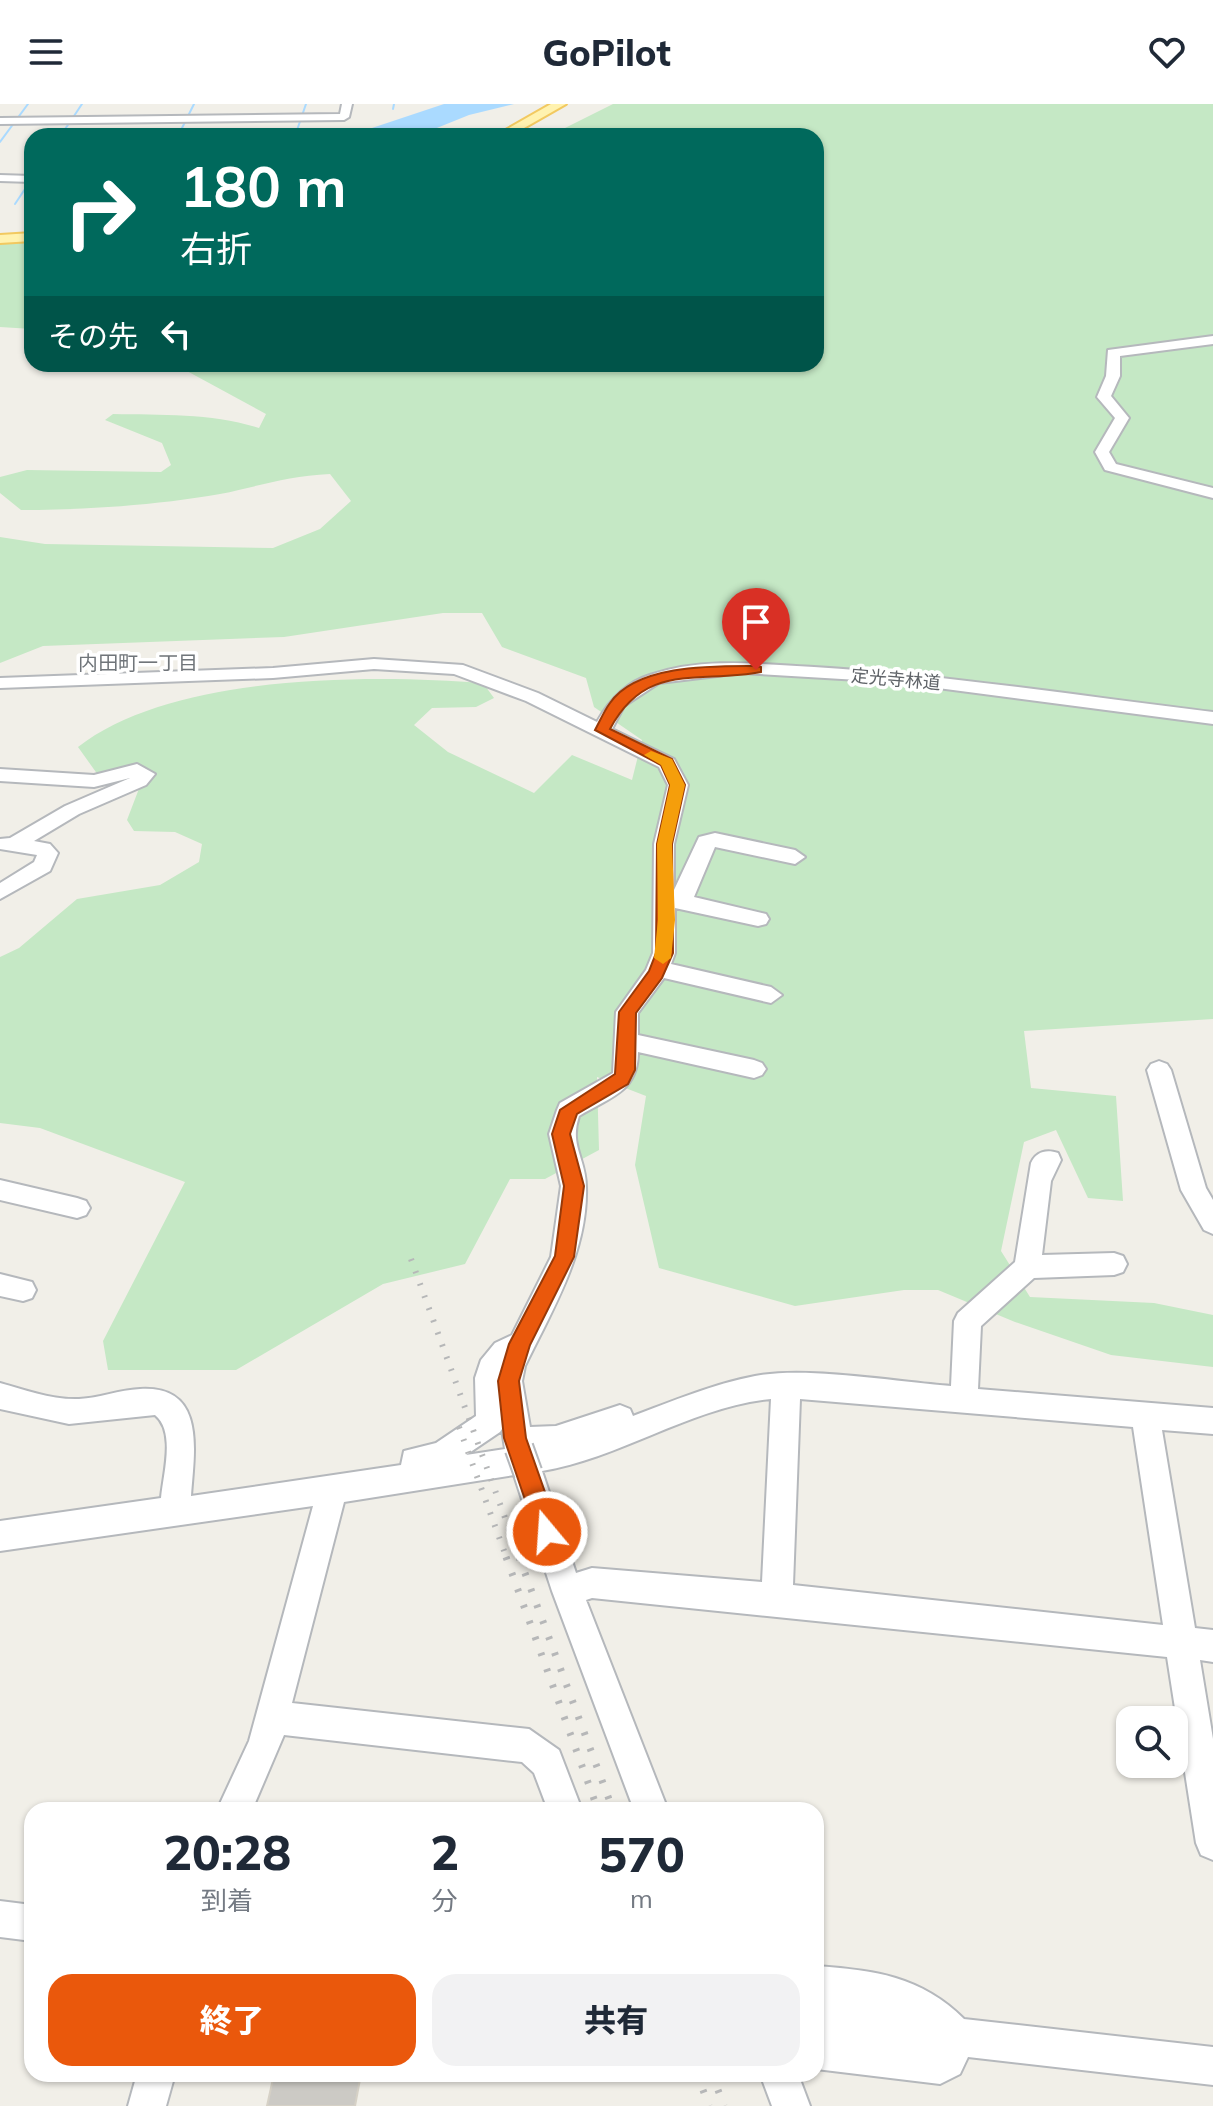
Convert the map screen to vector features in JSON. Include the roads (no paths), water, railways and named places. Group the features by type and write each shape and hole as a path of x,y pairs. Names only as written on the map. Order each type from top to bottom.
{"main road":[{"path":"516,128 560,104"},
{"path":"0,239 24,238"}],"street":[{"path":"0,138 26,104"},
{"path":"124,128 138,104"},
{"path":"242,123 250,104"},
{"path":"0,121 242,123 344,117 347,104"},
{"path":"0,178 24,179"},
{"path":"0,188 24,187"},
{"path":"1213,340 1113,353 1113,376 1104,397 1122,418 1102,452 1110,467 1213,493"},
{"path":"0,683 273,673 394,663 457,669 488,678 667,763 676,776 676,797 664,844 675,901"},
{"name":"定光寺林道","path":"602,730 617,703 654,679 697,671 742,668 892,677 1213,718"},
{"path":"0,775 94,781 137,770 145,774 139,781 72,810 8,844"},
{"path":"648,1802 567,1591 521,1453 508,1381 520,1344 564,1257 574,1186 561,1134 569,1110 622,1079 626,1070 627,1012 658,969 675,901 703,856 706,842 715,840 795,857"},
{"path":"0,892 43,866 48,853 43,849 8,844"},
{"path":"675,901 758,919"},
{"path":"658,969 771,995"},
{"path":"627,1041 754,1069"},
{"path":"1159,1070 1194,1190 1213,1223"},
{"path":"1028,1267 1038,1181 1043,1163 1049,1160"},
{"path":"0,1190 77,1208"},
{"path":"964,1397 968,1321 1028,1267 1114,1264"},
{"path":"363,1482 370,1467 434,1458 484,1429 491,1415 489,1371 496,1359 520,1344"},
{"path":"777,1599 786,1385"},
{"path":"0,1536 175,1510 200,1510 332,1490 363,1482 568,1453 715,1399 756,1388 786,1385 964,1397 1213,1421"},
{"path":"0,1396 57,1411 82,1412 148,1399 161,1402 180,1422 175,1510"},
{"path":"521,1453 537,1441 556,1439 680,1398 715,1399"},
{"path":"1145,1415 1213,1843"},
{"path":"238,1802 265,1745 332,1490"},
{"path":"567,1591 592,1583 777,1599 1213,1646"},
{"path":"273,1717 529,1746 547,1762 562,1802"},
{"path":"0,1919 24,1922"},
{"path":"824,1985 898,1991 930,2010 957,2039"},
{"path":"824,2022 1213,2066"},
{"path":"824,2051 940,2065 947,2061 957,2039"},
{"path":"147,2106 154,2082"},
{"path":"782,2082 791,2106"}],"water":[{"path":"444,104 514,104 469,115 437,128 372,128"}],"waterway":[{"path":"0,142 28,104"},
{"path":"72,119 82,104"},
{"path":"182,128 194,104"},
{"path":"298,128 306,104"},
{"path":"393,109 394,104"},
{"path":"66,128 70,122"},
{"path":"15,204 24,190"}],"railway":[{"path":"411,1259 520,1559"},
{"path":"459,1427 507,1559"},
{"path":"506,1557 595,1802"},
{"path":"519,1557 610,1802"},
{"path":"700,2082 709,2106"},
{"path":"715,2082 724,2106"}],"district":[{"name":"内田町一丁目","path":"138,662"}]}
